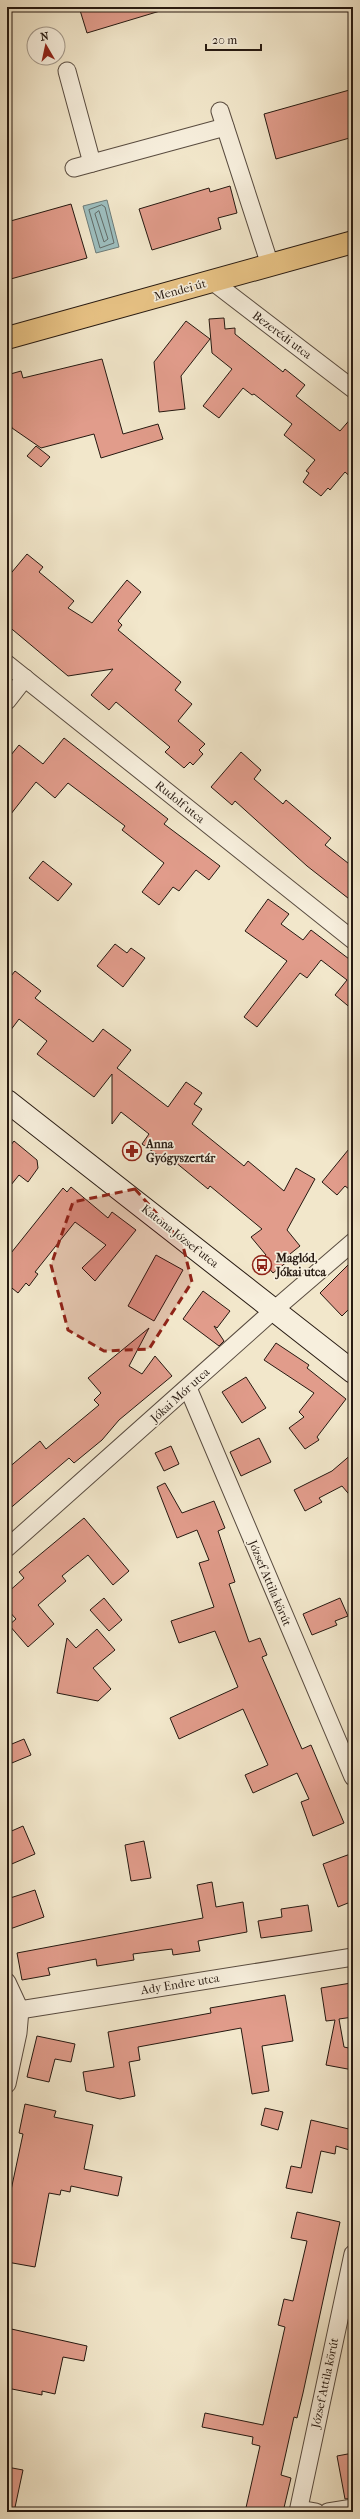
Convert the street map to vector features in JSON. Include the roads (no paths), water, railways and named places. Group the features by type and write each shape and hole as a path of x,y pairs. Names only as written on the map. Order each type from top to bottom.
{"main road":[{"name":"Mendei út","path":"7,338 353,242"},
{"name":"Katona József utca","path":"7,1100 353,1372"}],"street":[{"path":"67,71 92,163"},
{"path":"220,111 270,265"},
{"path":"74,168 225,127"},
{"name":"Bezerédi utca","path":"212,281 353,389"},
{"name":"Rudolf utca","path":"7,664 353,940"},
{"path":"7,701 25,678"},
{"name":"Jókai Mór utca","path":"7,1548 274,1310 353,1242"},
{"name":"József Attila körút","path":"188,1388 353,1777"},
{"name":"Ady Endre utca","path":"13,2011 353,1956"},
{"path":"7,1982 18,2033 7,2084"},
{"name":"József Attila körút","path":"298,2510 353,2254"},
{"path":"328,2512 353,2508"},
{"path":"298,2510 316,2512"}],"water":[{"path":"107,200 119,247 96,253 83,206"}],"place":[{"name":"Anna Gyógyszertár","path":"132,1151"},
{"name":"Maglód, Jókai utca","path":"262,1265"}]}
